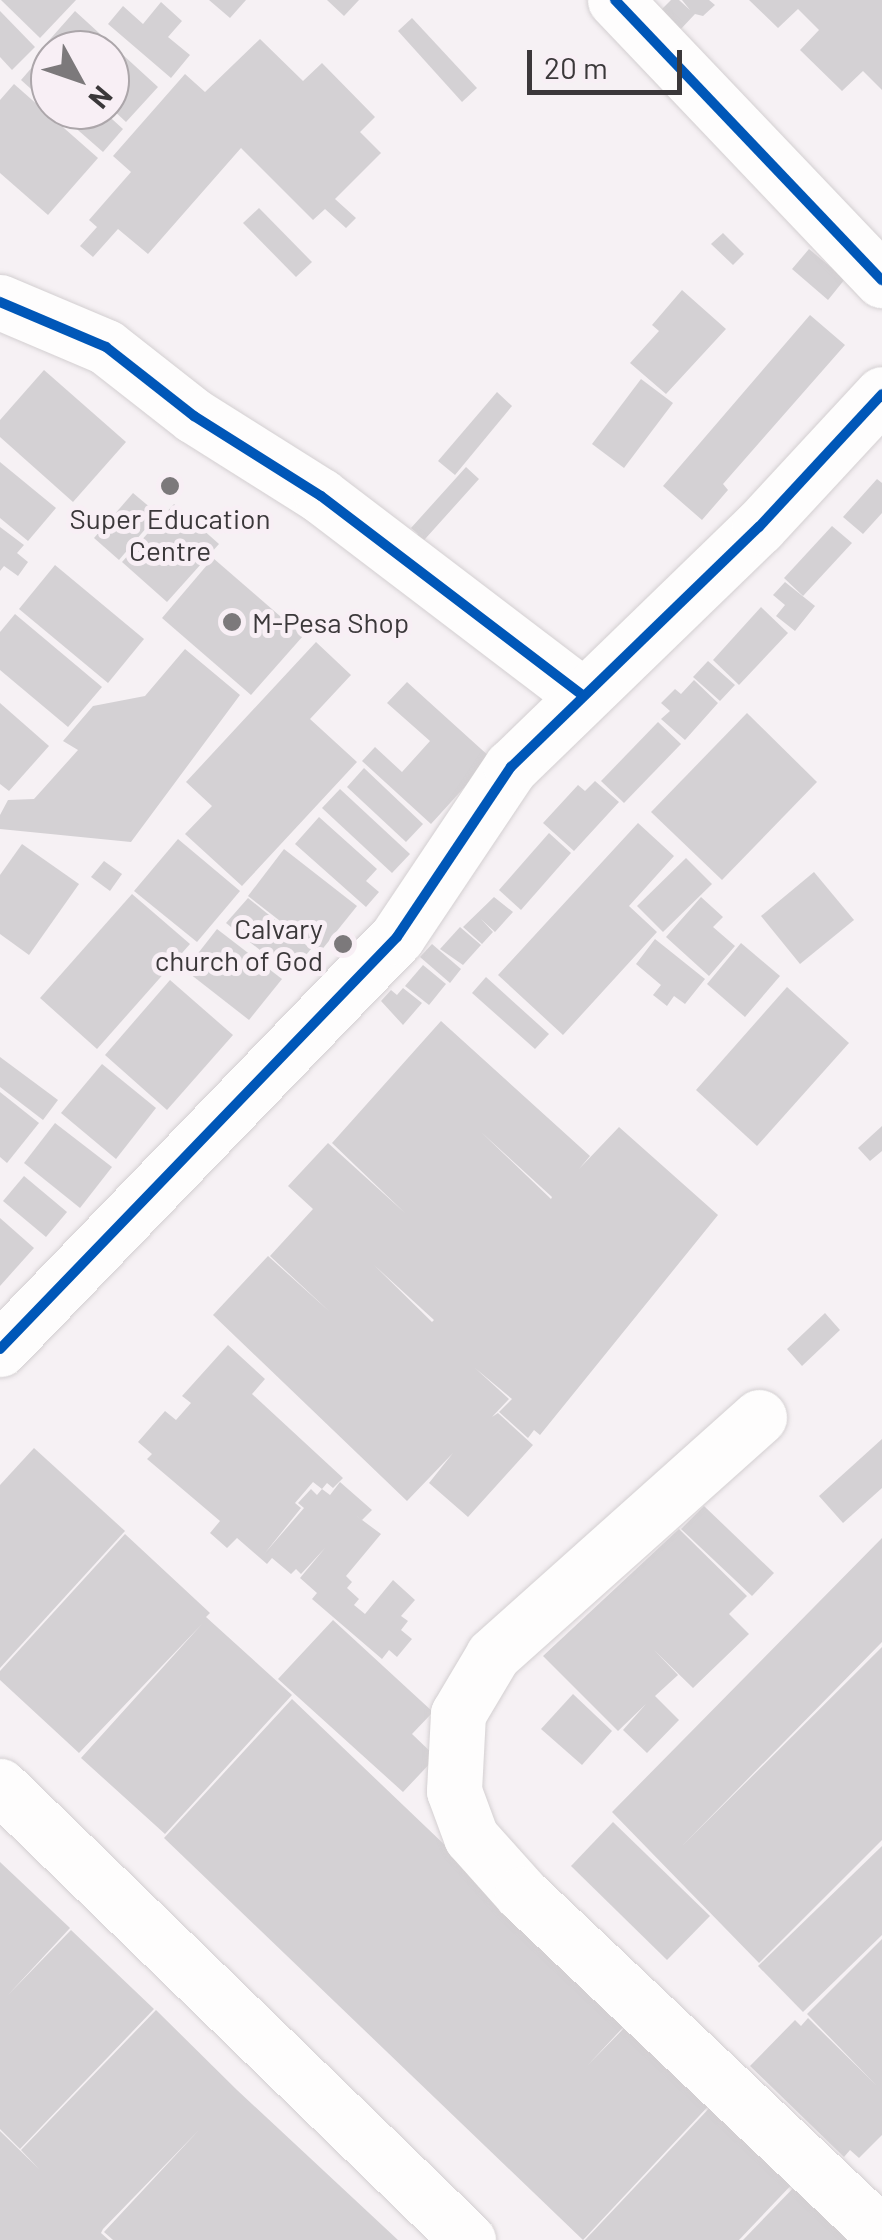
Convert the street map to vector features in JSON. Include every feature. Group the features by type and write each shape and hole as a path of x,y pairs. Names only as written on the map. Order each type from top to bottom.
{"street":[{"path":"615,0 882,280"},
{"path":"0,302 106,348 194,416 321,496 582,696"},
{"path":"0,1349 397,937 511,768 758,527 882,394"},
{"path":"759,1416 493,1655 458,1714 454,1790 471,1838 522,1894 882,2234"},
{"path":"0,1786 468,2240"}],"building":[{"path":"1,0 76,0 48,30 32,30"},
{"path":"209,0 246,0 230,18"},
{"path":"327,0 359,0 344,16"},
{"path":"671,0 679,0 690,10 682,0 709,0 715,5 703,16 695,14 679,31 659,12"},
{"path":"749,0 882,0 882,90 863,71 842,91 800,50 819,30 798,9 778,28"},
{"path":"161,2 182,21 168,37 190,55 171,78 130,43 130,30 115,30 108,24 123,6 143,24"},
{"path":"0,11 30,42 30,52 12,70 0,57"},
{"path":"75,11 96,30 58,30"},
{"path":"412,18 477,88 462,102 398,31"},
{"path":"260,39 303,81 322,63 375,117 360,132 381,153 335,199 356,218 346,228 325,209 313,220 241,148 148,254 118,229 93,257 80,246 97,227 89,220 131,172 113,156 185,74 205,92"},
{"path":"130,61 158,87 130,118"},
{"path":"30,70 30,88 21,80"},
{"path":"14,84 30,98 30,130 66,130 98,158 48,215 0,173 0,100"},
{"path":"78,130 122,130 103,152"},
{"path":"259,208 312,262 296,277 243,223"},
{"path":"723,233 744,254 733,265 711,244"},
{"path":"809,249 845,279 828,300 792,269"},
{"path":"682,290 726,329 666,394 630,363 659,331 652,325"},
{"path":"810,315 845,345 723,484 728,490 702,520 663,486"},
{"path":"44,370 126,442 73,502 0,437 0,420"},
{"path":"641,379 673,403 624,468 592,444"},
{"path":"497,392 512,406 455,475 438,461"},
{"path":"0,462 56,508 28,541 0,518"},
{"path":"466,467 479,479 417,548 410,542 418,534 411,528"},
{"path":"877,479 882,483 882,513 863,534 843,517"},
{"path":"133,493 158,514 119,560 94,538"},
{"path":"174,504 219,544 167,602 122,562"},
{"path":"832,526 852,543 803,596 784,578"},
{"path":"0,527 24,545 17,553 28,562 18,576 4,566 0,571"},
{"path":"213,558 303,636 251,695 162,618"},
{"path":"55,565 144,639 108,683 19,609"},
{"path":"785,582 815,606 795,631 776,616 785,605 773,595"},
{"path":"761,607 788,633 739,685 713,660"},
{"path":"15,614 102,687 68,727 0,670 0,632"},
{"path":"316,642 351,675 310,719 357,762 242,886 185,834 212,806 186,782"},
{"path":"185,649 240,695 131,842 0,829 0,815 8,800 34,799 78,750 63,741 93,706 145,696"},
{"path":"708,661 735,685 720,701 693,677"},
{"path":"694,680 718,703 685,740 661,719 670,711 661,703 675,689 681,694"},
{"path":"407,682 491,758 431,824 362,761 375,747 402,772 430,741 387,703"},
{"path":"0,703 49,746 9,791 0,784"},
{"path":"747,713 817,782 722,880 651,812"},
{"path":"658,722 681,744 624,803 601,781"},
{"path":"364,768 423,824 406,842 347,787"},
{"path":"595,781 619,802 574,851 543,823 578,785 585,791"},
{"path":"340,789 410,854 392,873 322,808"},
{"path":"319,817 377,869 366,881 379,892 366,907 295,844"},
{"path":"638,823 674,856 629,906 657,932 563,1035 498,975"},
{"path":"549,833 571,853 521,910 499,890"},
{"path":"178,839 240,891 197,942 134,891"},
{"path":"22,844 79,884 29,955 0,934 0,875"},
{"path":"284,849 357,906 320,952 248,896"},
{"path":"686,858 712,884 663,932 637,906"},
{"path":"104,861 122,874 110,891 91,877"},
{"path":"814,872 854,920 800,964 761,916"},
{"path":"132,894 190,944 97,1049 40,998"},
{"path":"494,897 513,912 495,932 481,919 493,932 482,944 463,927"},
{"path":"701,897 723,917 713,927 735,946 709,976 666,937"},
{"path":"248,898 311,949 290,974 226,923"},
{"path":"460,927 481,945 463,965 440,949"},
{"path":"217,929 282,979 249,1020 185,970"},
{"path":"655,939 705,979 685,1004 674,996 667,1006 653,995 661,985 636,964"},
{"path":"741,943 780,976 745,1017 707,984"},
{"path":"432,944 461,969 450,983 420,957"},
{"path":"423,965 446,984 429,1005 405,986"},
{"path":"486,977 549,1034 535,1049 472,993"},
{"path":"170,980 233,1035 167,1110 105,1055"},
{"path":"787,987 849,1043 757,1146 696,1090"},
{"path":"403,988 422,1003 403,1025 381,1001 391,990 397,995"},
{"path":"441,1021 590,1156 579,1169 619,1127 718,1215 540,1435 534,1430 528,1438 499,1412 512,1399 475,1368 509,1399 492,1417 498,1413 533,1445 468,1517 429,1483 453,1453 407,1501 213,1315 268,1256 330,1312 270,1256 313,1209 288,1186 328,1143 405,1213 332,1143","holes":["481,1132 552,1197 551,1199","374,1265 434,1320 432,1322"]},
{"path":"0,1057 58,1100 43,1120 0,1087"},
{"path":"102,1064 156,1108 116,1159 61,1113"},
{"path":"0,1092 39,1123 7,1163 0,1157"},
{"path":"55,1123 112,1167 80,1208 24,1163"},
{"path":"882,1126 882,1151 870,1161 858,1148"},
{"path":"24,1176 67,1212 46,1237 3,1201"},
{"path":"0,1218 34,1248 0,1286"},
{"path":"825,1313 840,1330 802,1366 787,1349"},
{"path":"228,1345 265,1379 252,1394 343,1478 333,1488 327,1483 322,1489 330,1495 340,1482 372,1510 362,1520 381,1534 346,1576 352,1582 347,1588 359,1599 354,1605 365,1614 393,1580 415,1600 401,1616 408,1621 401,1630 412,1639 397,1657 389,1650 382,1659 312,1599 317,1593 300,1578 325,1548 301,1574 296,1569 291,1574 272,1558 267,1564 237,1538 227,1548 210,1533 220,1521 147,1459 152,1454 138,1442 165,1411 176,1420 191,1403 182,1396","holes":["313,1482 322,1489 317,1495 311,1489 298,1503 304,1508 265,1553 301,1508 295,1503"]},
{"path":"882,1439 882,1488 843,1523 819,1496"},
{"path":"34,1448 125,1531 0,1668 0,1485"},
{"path":"704,1506 774,1573 752,1596 681,1529"},
{"path":"679,1529 747,1596 729,1614 749,1634 693,1688 654,1650 678,1675 655,1696 679,1720 647,1753 623,1730 646,1704 618,1731 543,1656"},
{"path":"125,1534 210,1613 206,1617 292,1695 165,1834 81,1758 202,1624 79,1753 0,1680 0,1671"},
{"path":"882,1538 882,1642 682,1846 882,1647 882,1840 759,1963 612,1812"},
{"path":"333,1620 433,1712 412,1734 436,1757 403,1792 278,1679"},
{"path":"573,1694 612,1731 582,1765 541,1729"},
{"path":"292,1699 629,2021 587,2066 630,2022 714,2100 583,2240 164,1838"},
{"path":"613,1822 710,1916 667,1960 571,1866"},
{"path":"882,1846 882,1935 803,2012 758,1966"},
{"path":"0,1862 70,1928 8,1995 71,1930 154,2009 20,2149 0,2129"},
{"path":"882,1939 882,2135 859,2158 850,2150 844,2157 750,2066 795,2020 801,2026 808,2018 876,2085 807,2014"},
{"path":"156,2010 398,2240 113,2240 104,2232 199,2130 103,2229 101,2233 109,2240 0,2240 0,2131 39,2169 21,2150"},
{"path":"715,2102 797,2179 739,2240 585,2240"},
{"path":"801,2180 863,2240 743,2240"}],"cycle path":[{"path":"615,0 882,280"},
{"path":"0,302 106,347 194,416 321,496 582,695"},
{"path":"0,1349 397,937 511,767 759,527 882,394"}],"place":[{"name":"Super Education Centre","path":"170,486"},
{"name":"M-Pesa Shop","path":"232,622"},
{"name":"Calvary church of God","path":"343,944"}]}
